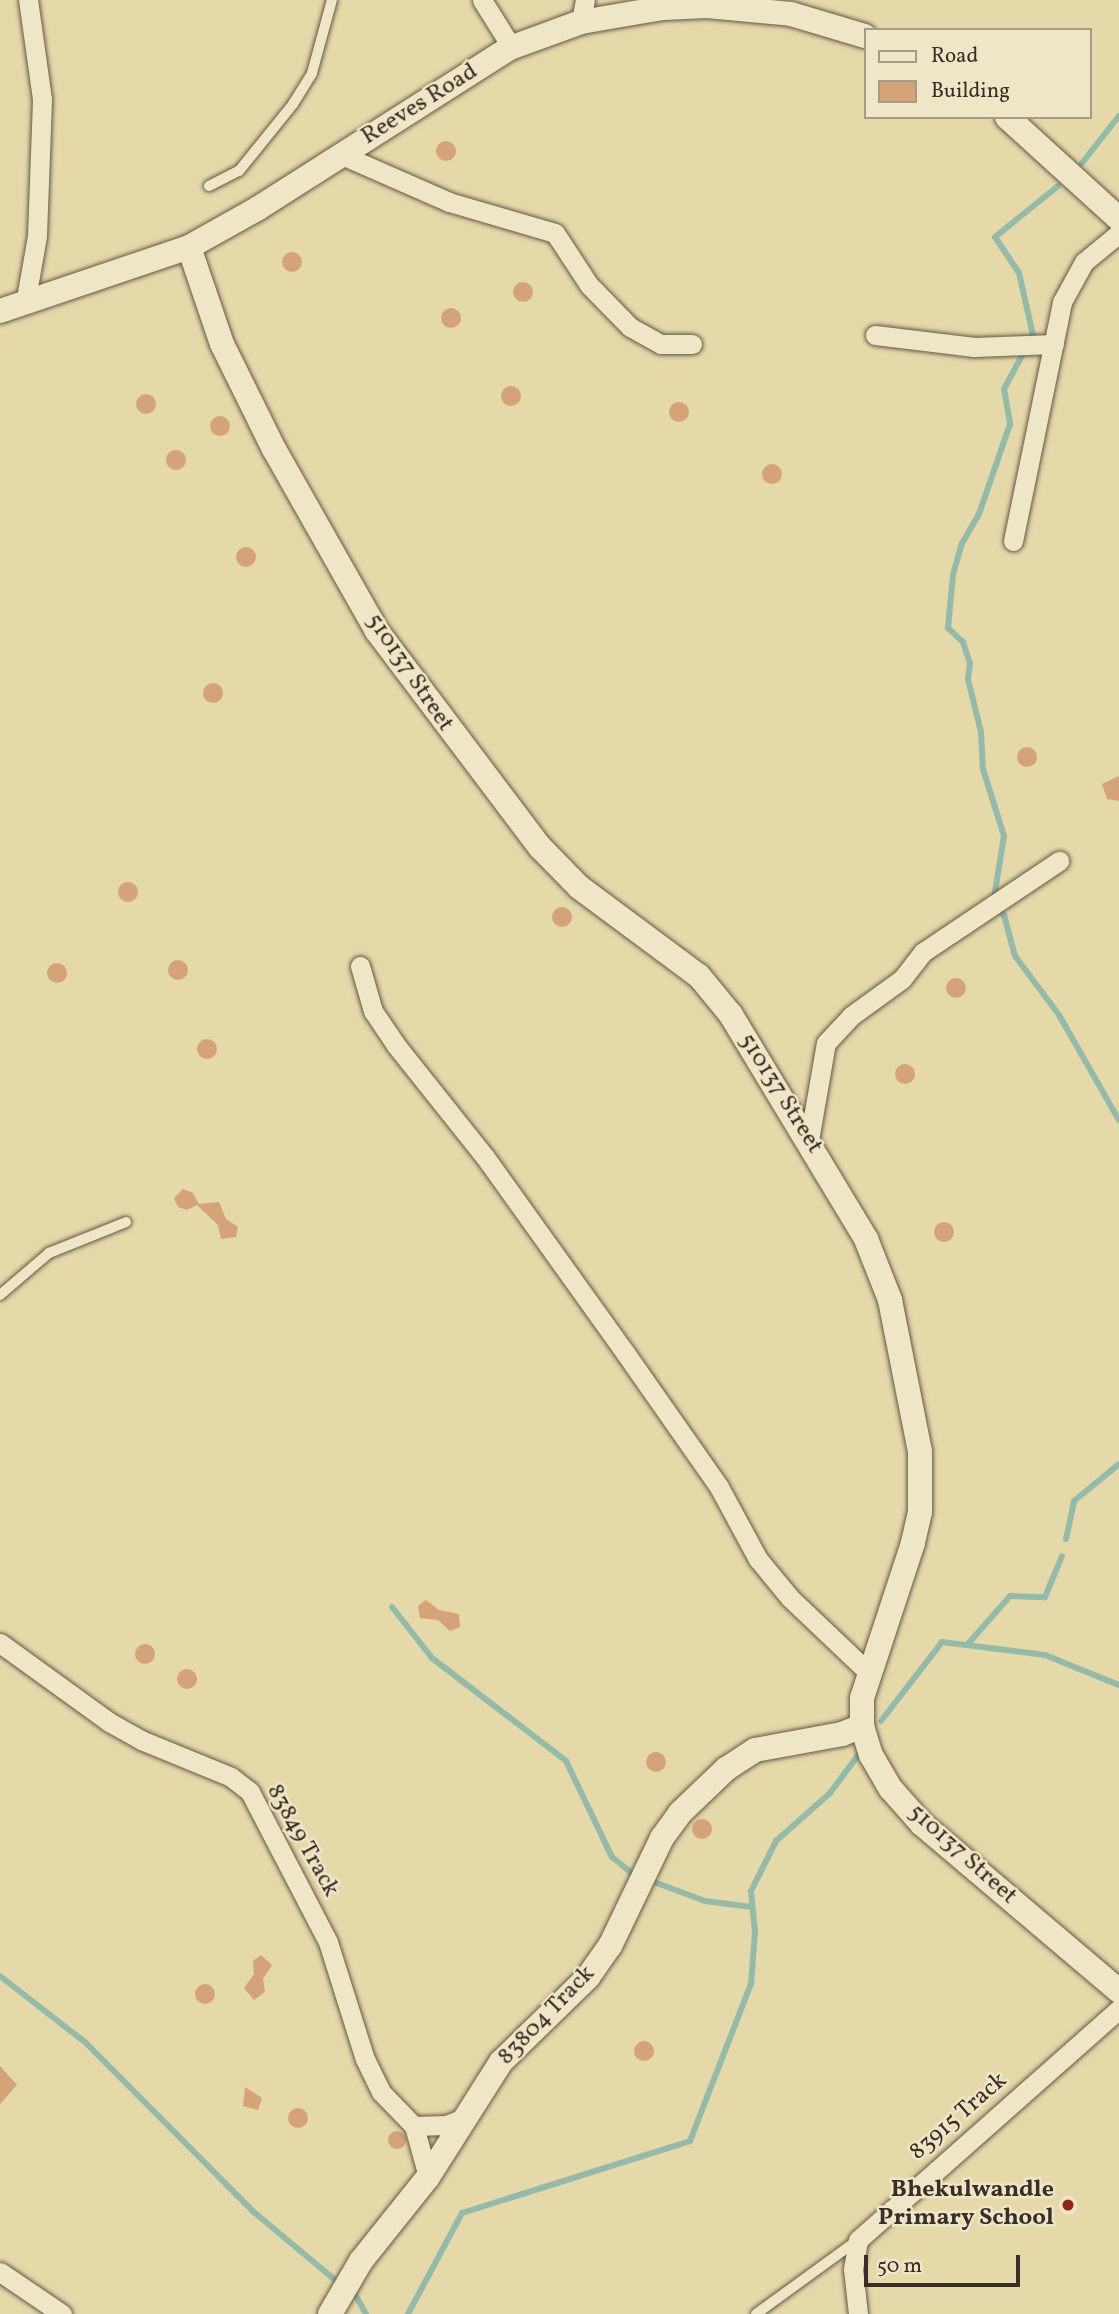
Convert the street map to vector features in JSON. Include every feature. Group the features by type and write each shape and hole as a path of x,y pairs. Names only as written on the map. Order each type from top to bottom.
{"street":[{"path":"25,304 37,236 42,99 28,0"},
{"path":"482,0 512,48"},
{"name":"Reeves Road","path":"0,311 189,247 512,48 583,11 707,6 791,14 864,36"},
{"path":"1009,119 1119,219"},
{"path":"342,155 449,202 555,233 589,285 630,327 661,344 692,344"},
{"path":"1013,541 1062,302 1084,262 1119,233"},
{"name":"510137 Street","path":"189,247 222,344 274,449 385,642 540,848 579,887 699,976 731,1016 809,1140 866,1239 890,1300 920,1451 919,1512 914,1543 868,1672 862,1726 871,1755 891,1789 922,1824 1119,1991"},
{"path":"875,335 974,347 1054,344"},
{"path":"809,1140 826,1043 851,1016 902,979 923,952 1059,861"},
{"path":"360,966 373,1011 395,1044 485,1157 626,1354 719,1487 758,1559 790,1598 868,1672"},
{"name":"83849 Track","path":"0,1643 109,1722 141,1740 231,1777 250,1792 328,1942 365,2059 395,2111 414,2126"},
{"name":"83804 Track","path":"330,2314 361,2261 428,2178 501,2062 588,1977 615,1937 662,1838 701,1790 755,1750 862,1726"},
{"name":"83915 Track","path":"858,2240 1119,2009"},
{"path":"428,2178 414,2126 446,2125 464,2118"},
{"path":"858,2240 853,2279 858,2314"},
{"path":"0,2272 62,2314"}],"lane":[{"path":"209,186 239,171 293,104 312,73 332,0"},
{"path":"0,1295 49,1253 126,1222"},
{"path":"756,2314 858,2240"}],"building":[{"path":"442,141 450,141 456,151 450,161 442,161 436,155 436,147"},
{"path":"288,252 296,252 302,262 296,272 288,272 282,266 282,258"},
{"path":"519,282 527,282 533,292 527,302 519,302 513,296 513,288"},
{"path":"447,308 455,308 461,318 455,328 447,328 441,322 441,314"},
{"path":"511,386 518,389 521,396 518,403 511,406 504,403 501,396 504,389"},
{"path":"142,394 150,394 156,404 150,414 142,414 136,408 136,400"},
{"path":"675,402 683,402 689,412 683,422 675,422 669,416 669,408"},
{"path":"216,416 224,416 230,426 224,436 216,436 210,430 210,422"},
{"path":"172,450 180,450 186,460 180,470 172,470 166,464 166,456"},
{"path":"768,464 776,464 782,474 776,484 768,484 762,478 762,470"},
{"path":"242,547 250,547 256,557 250,567 242,567 236,561 236,553"},
{"path":"209,683 217,683 223,693 217,703 209,703 203,697 203,689"},
{"path":"1023,747 1031,747 1037,757 1031,767 1023,767 1017,761 1017,753"},
{"path":"1119,776 1119,801 1107,799 1102,784"},
{"path":"124,882 132,882 138,892 132,902 124,902 118,896 118,888"},
{"path":"558,907 566,907 572,917 566,927 558,927 552,921 552,913"},
{"path":"174,960 182,960 188,970 182,980 174,980 168,974 168,966"},
{"path":"53,963 61,963 67,973 61,983 53,983 47,977 47,969"},
{"path":"952,978 960,978 966,988 960,998 952,998 946,992 946,984"},
{"path":"203,1039 211,1039 217,1049 211,1059 203,1059 197,1053 197,1045"},
{"path":"901,1064 909,1064 915,1074 909,1084 901,1084 895,1078 895,1070"},
{"path":"183,1189 193,1193 199,1204 219,1202 226,1219 238,1227 236,1237 221,1239 218,1225 197,1205 187,1210 178,1207 174,1198"},
{"path":"944,1222 951,1225 954,1232 951,1239 944,1242 937,1239 934,1232 937,1225"},
{"path":"426,1600 439,1610 459,1614 460,1627 450,1631 438,1620 420,1618 418,1606"},
{"path":"141,1644 149,1644 155,1654 149,1664 141,1664 135,1658 135,1650"},
{"path":"183,1669 191,1669 197,1679 191,1689 183,1689 177,1683 177,1675"},
{"path":"652,1752 660,1752 666,1762 660,1772 652,1772 646,1766 646,1758"},
{"path":"698,1819 706,1819 712,1829 706,1839 698,1839 692,1833 692,1825"},
{"path":"261,1955 272,1965 263,1979 265,1992 254,2000 244,1988 254,1974 253,1961"},
{"path":"201,1984 209,1984 215,1994 209,2004 201,2004 195,1998 195,1990"},
{"path":"640,2041 648,2041 654,2051 648,2061 640,2061 634,2055 634,2047"},
{"path":"0,2066 17,2085 0,2104"},
{"path":"245,2087 262,2098 258,2110 243,2106"},
{"path":"294,2108 302,2108 308,2118 302,2128 294,2128 288,2122 288,2114"},
{"path":"393,2131 401,2131 406,2140 404,2147 393,2149 388,2144 388,2136"}],"waterway":[{"path":"1082,163 1119,116"},
{"path":"1058,186 995,237 1019,273 1033,335 1004,389 1010,424 979,514 962,543 953,575 948,628 963,642 970,663 968,679 981,732 983,769 1004,836 993,904 1004,915 1015,956 1059,1015 1119,1120"},
{"path":"1066,1539 1074,1501 1119,1464"},
{"path":"967,1645 1010,1596 1045,1597 1062,1556"},
{"path":"392,1607 432,1658 566,1761 612,1857 632,1873"},
{"path":"881,1721 942,1642 1045,1655 1119,1685"},
{"path":"408,2314 462,2213 690,2141 751,1984 755,1932 751,1891 776,1841 830,1793 859,1754"},
{"path":"657,1883 705,1901 752,1907"},
{"path":"0,1976 86,2043 255,2213 334,2279"},
{"path":"356,2296 366,2314"}],"place":[{"name":"Bhekulwandle Primary School","path":"1068,2205"}]}
